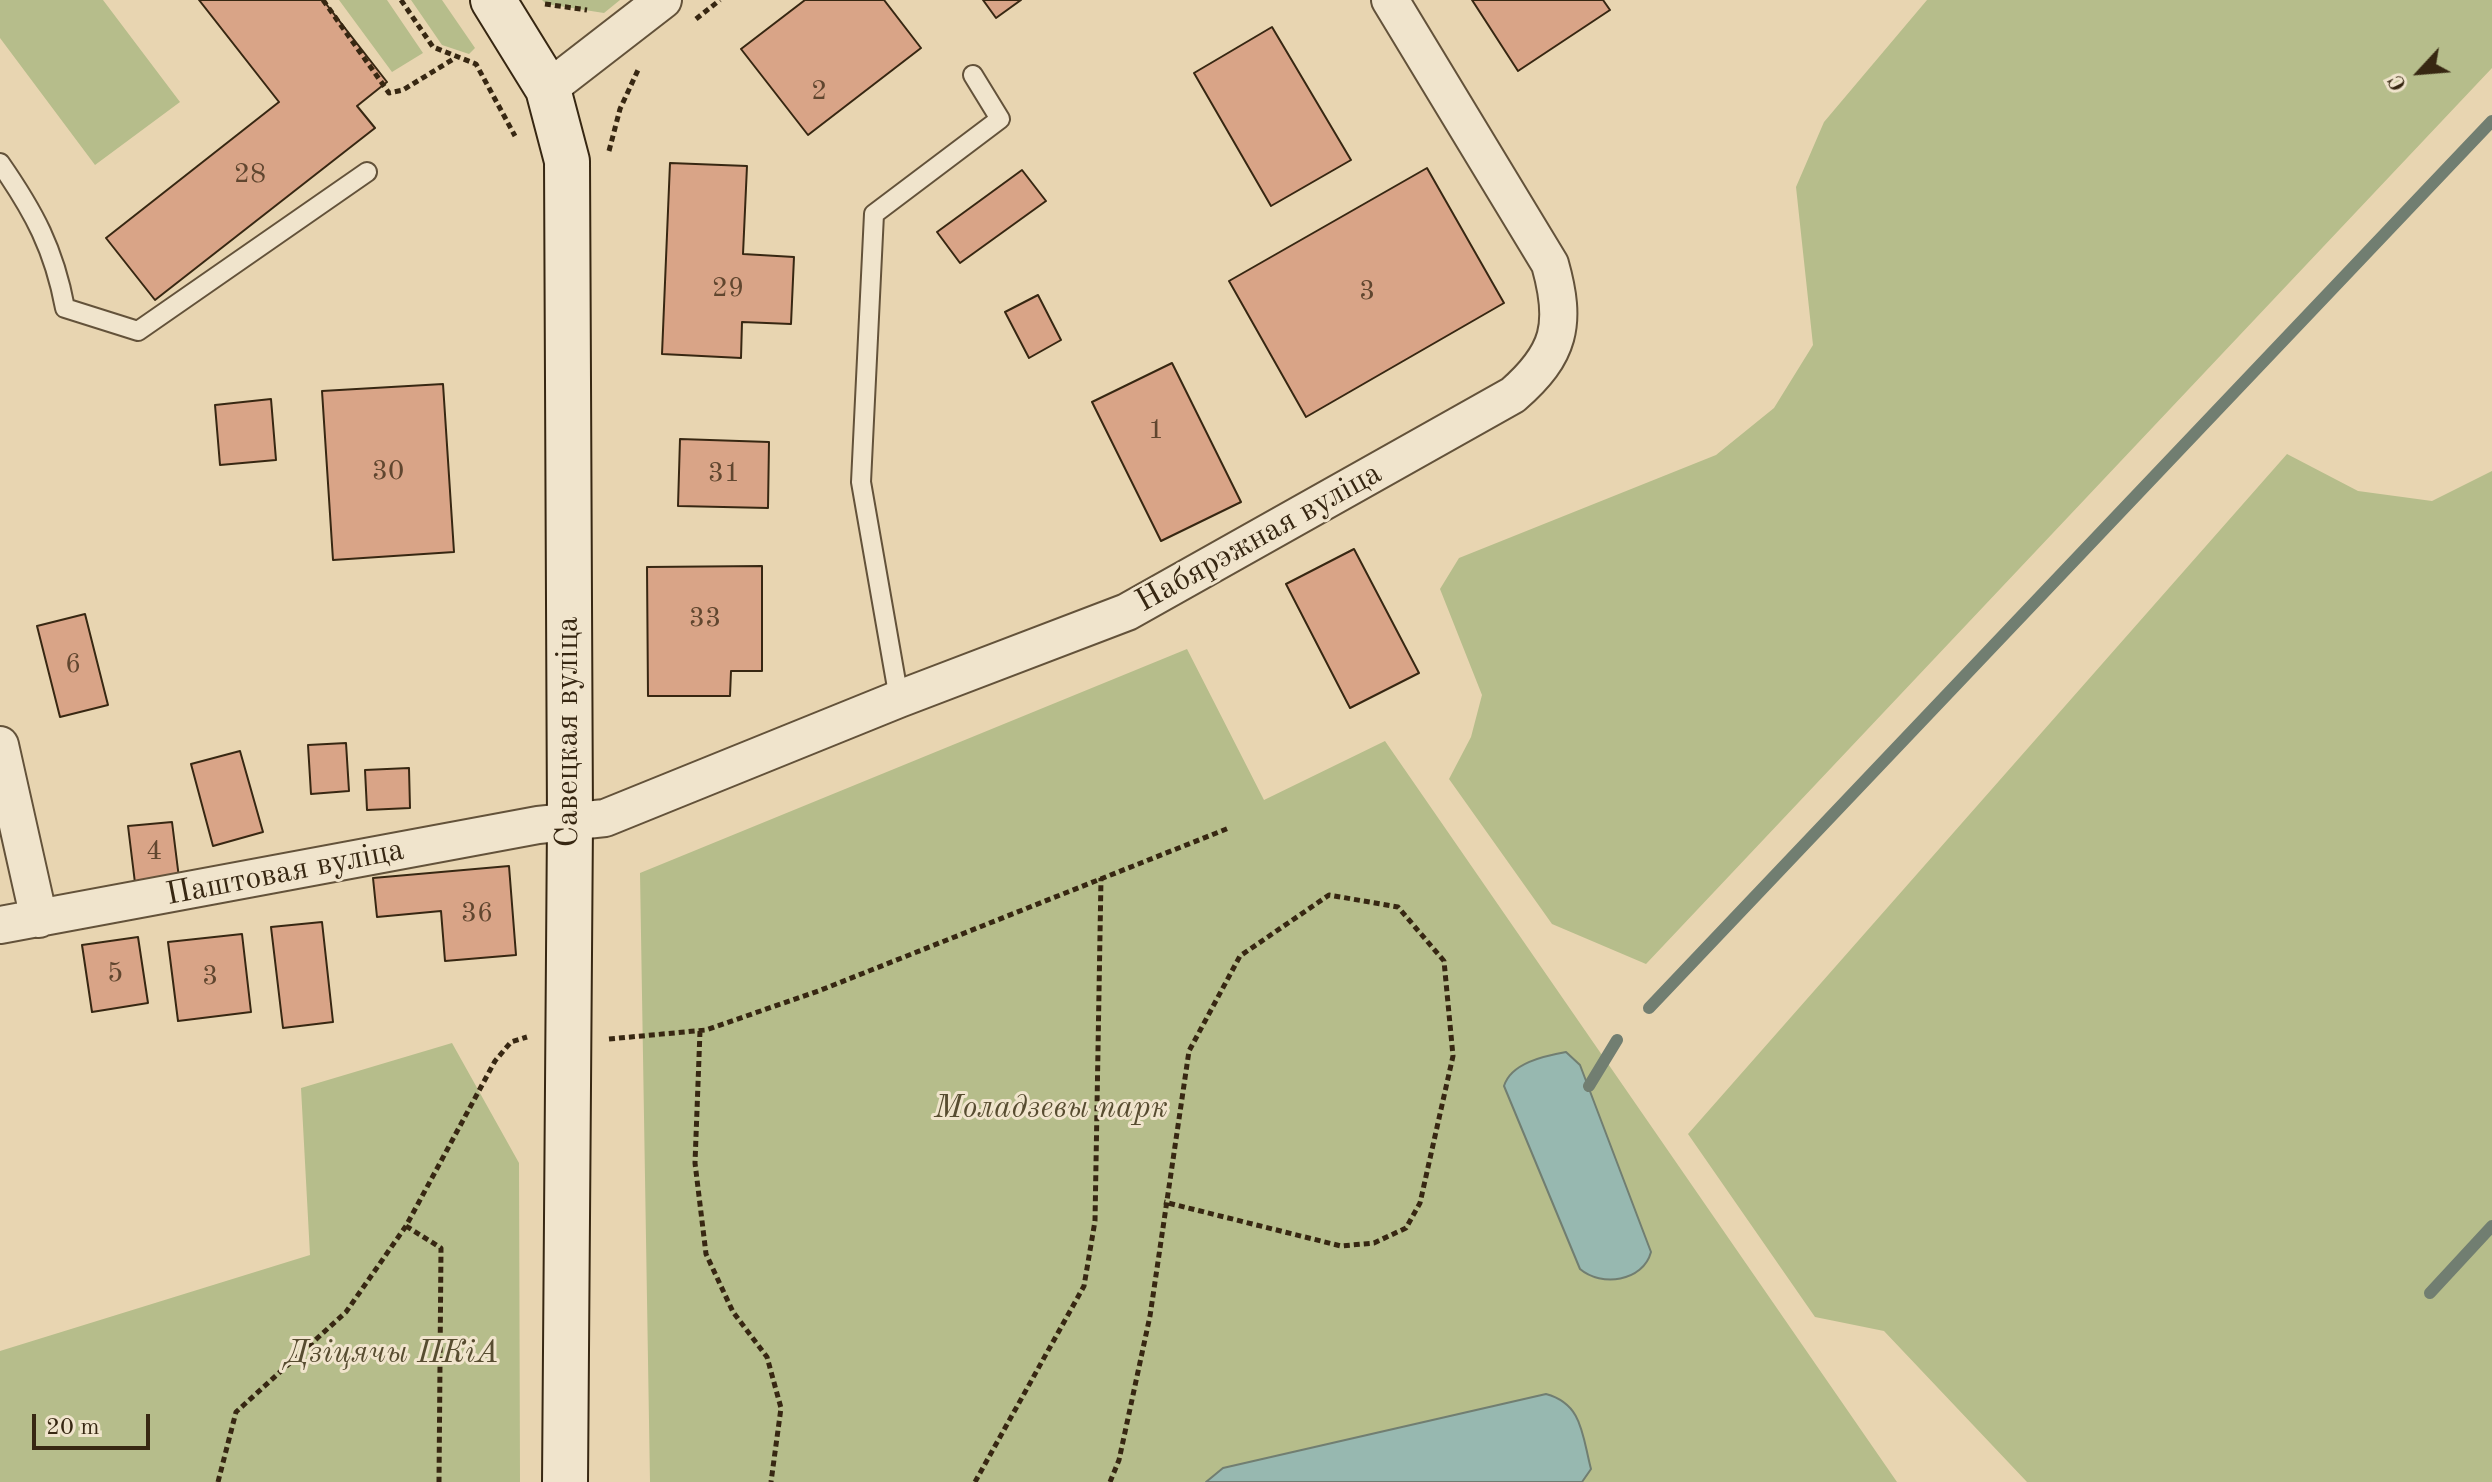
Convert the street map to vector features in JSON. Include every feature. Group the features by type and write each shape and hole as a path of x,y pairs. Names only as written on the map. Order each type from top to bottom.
{"main road":[{"name":"Савецкая вуліца","path":"493,0 548,89 567,161 570,822 565,1482"}],"street":[{"path":"548,89 663,0"},
{"name":"Набярэжная вуліца","path":"570,822 605,818 899,699 1127,612 1513,395 1540,371 1558,334 1559,297 1550,264 1390,0"},
{"path":"0,745 39,919"},
{"name":"Паштовая вуліца","path":"0,925 538,825 570,822"}],"lane":[{"path":"899,699 861,482 874,214 1000,119 973,75"},
{"path":"0,163 30,206 56,261 65,308 138,331 367,172"}],"path":[{"path":"323,0 389,93 403,90 455,58"},
{"path":"401,0 433,47 476,64 519,145"},
{"path":"596,1040 700,1031 821,990 1229,828"},
{"path":"975,1482 1084,1286 1095,1221 1101,878"},
{"path":"1110,1482 1119,1460 1150,1316 1164,1202 1189,1051 1240,956 1329,895 1398,907 1444,961 1453,1056 1420,1203 1406,1228 1374,1243 1341,1246 1164,1202"},
{"path":"529,1053 530,1022"},
{"path":"700,1031 695,1163 706,1254 733,1312 767,1357 781,1408 771,1482"},
{"path":"218,1482 236,1412 346,1312 406,1226 495,1061 511,1042 529,1037"},
{"path":"406,1226 441,1248 439,1482"}],"green space":[{"path":"0,0 103,0 180,102 95,165 0,38"},
{"path":"339,0 387,0 423,53 392,72"},
{"path":"411,0 442,0 475,48 469,54 442,45"},
{"path":"542,0 620,0 604,13 546,4"},
{"path":"1927,0 2492,0 2492,68 1646,964 1552,924 1449,779 1471,737 1482,695 1440,589 1459,558 1716,455 1774,408 1813,345 1796,187 1824,122"},
{"path":"2287,454 2358,491 2432,501 2492,471 2492,1482 2027,1482 1884,1331 1815,1317 1688,1134"},
{"name":"Моладзевы парк","path":"1187,649 1264,800 1385,741 1897,1482 650,1482 640,873"},
{"name":"Дзіцячы ПКіА","path":"452,1043 519,1163 520,1482 0,1482 0,1351 310,1255 301,1088"}],"water":[{"path":"1566,1052 1580,1065 1651,1252 1639,1270 1620,1278 1599,1278 1580,1269 1504,1086 1521,1066"},
{"path":"1546,1394 1567,1405 1579,1422 1591,1469 1582,1482 1206,1482 1223,1468"}],"building":[{"path":"199,0 323,0 387,82 357,106 375,128 155,300 106,238 279,102"},
{"path":"805,0 884,0 921,48 808,135 741,49"},
{"path":"983,0 1021,0 996,18"},
{"path":"1472,0 1603,0 1610,10 1518,71"},
{"path":"1272,27 1351,160 1271,206 1194,73"},
{"path":"670,163 747,166 743,254 794,257 791,324 742,322 741,358 662,354"},
{"path":"1427,168 1504,303 1306,417 1229,281"},
{"path":"1022,170 1046,201 960,263 937,232"},
{"path":"1038,295 1061,340 1029,358 1005,312"},
{"path":"1172,363 1241,502 1161,541 1092,402"},
{"path":"443,384 454,552 333,560 322,391"},
{"path":"271,399 276,460 220,465 215,405"},
{"path":"680,439 769,442 768,508 678,506"},
{"path":"1354,549 1419,673 1350,708 1286,584"},
{"path":"762,566 762,671 731,671 730,696 648,696 647,567"},
{"path":"85,614 108,705 60,717 37,626"},
{"path":"346,743 349,791 311,794 308,745"},
{"path":"240,751 263,832 213,846 191,764"},
{"path":"409,768 410,808 367,810 365,770"},
{"path":"172,822 179,878 135,883 128,826"},
{"path":"509,866 516,955 445,961 441,911 377,917 373,878"},
{"path":"322,922 333,1022 283,1028 271,927"},
{"path":"242,934 251,1012 178,1021 168,942"},
{"path":"138,937 148,1003 92,1012 82,945"}],"waterway":[{"path":"1649,1008 2492,121"},
{"path":"1589,1086 1617,1040"},
{"path":"2430,1293 2492,1226"}]}
